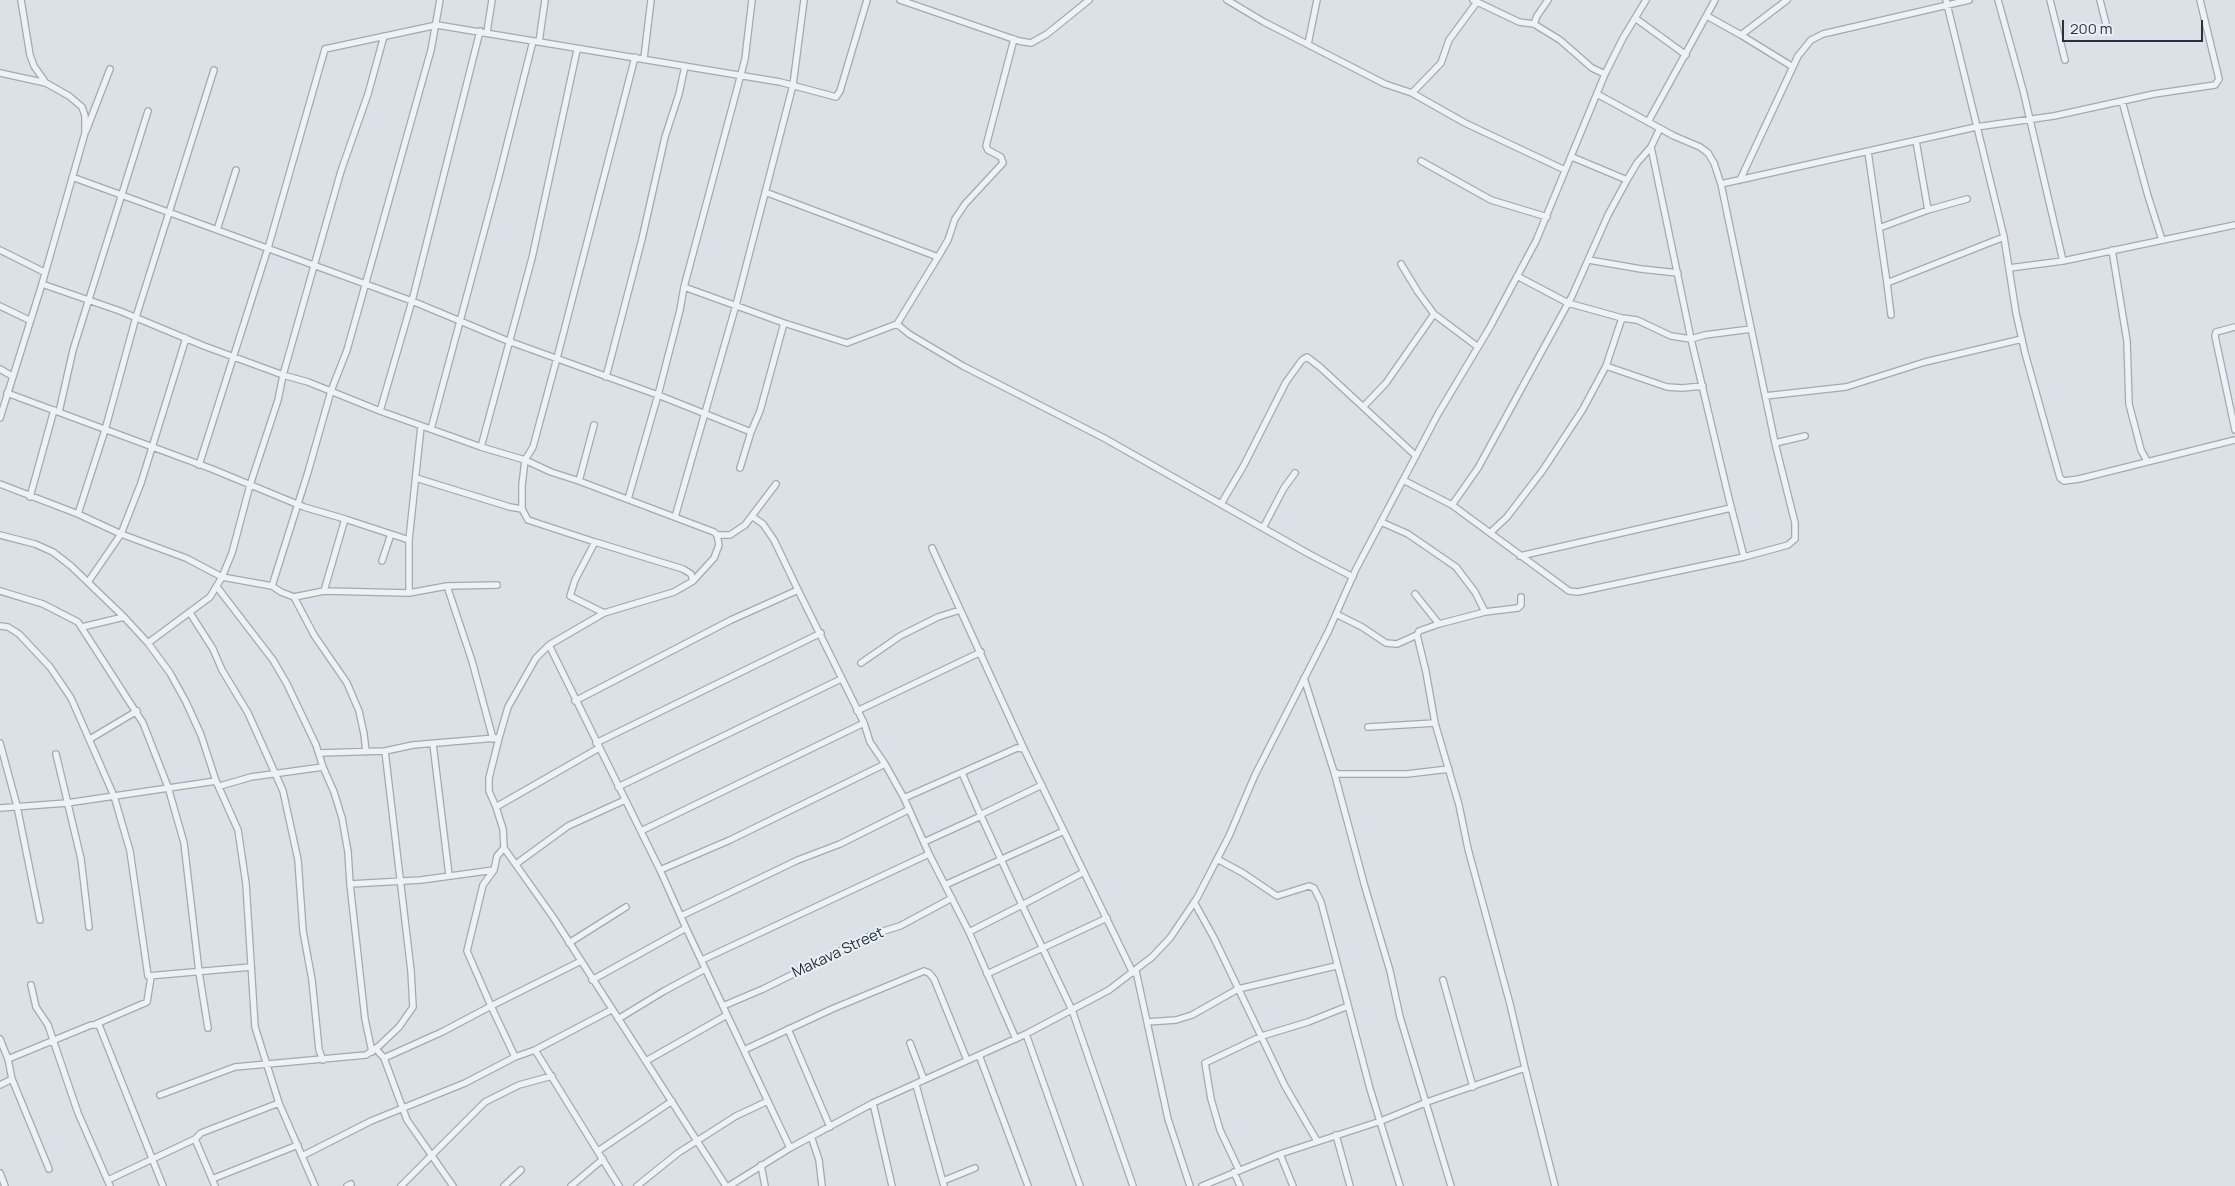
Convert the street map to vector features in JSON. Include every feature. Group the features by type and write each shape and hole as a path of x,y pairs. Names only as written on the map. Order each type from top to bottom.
{"street":[{"path":"21,0 30,55 34,66 46,83"},
{"path":"272,586 331,391 347,350 437,26 440,0"},
{"path":"380,411 412,301 492,0"},
{"path":"431,429 536,42 545,0"},
{"path":"644,58 651,0"},
{"path":"628,499 658,395 684,287 745,59 752,0"},
{"path":"675,517 736,305 793,85 804,0"},
{"path":"199,465 268,248 323,52 329,47 437,26 484,32 577,50 644,58 740,75 793,85 833,97 838,95 868,0"},
{"path":"900,0 921,3 1014,39 1027,42 1035,42 1089,0"},
{"path":"1076,10 1078,0"},
{"path":"1227,0 1244,12 1385,84 1412,93 1464,123 1565,170"},
{"path":"1308,44 1317,0"},
{"path":"1534,24 1548,0"},
{"path":"717,535 719,545 714,558 693,581 674,592 604,613 549,646 536,658 508,707 496,738 489,778 489,791 503,829 504,848 569,942 611,1010 727,1186 811,1136 873,1103 1016,1039 1109,990 1152,958 1170,938 1194,902 1217,859 1259,766 1380,522 1517,276 1547,217 1605,74 1646,0"},
{"path":"1648,122 1716,0"},
{"path":"1741,35 1787,0"},
{"path":"1740,180 1792,67 1811,40 1823,34 1947,2 1969,0"},
{"path":"1998,0 2030,119 2063,261"},
{"path":"2050,0 2065,60"},
{"path":"2100,0 2108,32"},
{"path":"1721,184 1976,127 2030,119 2154,94 2209,87 2218,83 2219,79 2200,0"},
{"path":"1412,93 1441,63 1449,40 1475,1 1519,22 1534,24 1560,40 1592,68 1605,74"},
{"path":"1947,2 2004,237 2022,339 2057,472 2062,480 2079,479 2235,440"},
{"path":"1707,16 1792,67"},
{"path":"1635,18 1686,55"},
{"path":"148,643 210,597 222,577 232,553 250,486 278,400 283,375 341,171 368,94 384,36"},
{"path":"684,287 846,343 897,324 948,240 955,219 965,204 1003,163 1001,157 988,150 986,146 1014,39"},
{"path":"481,447 508,341 532,258 577,50"},
{"path":"635,57 533,447 525,460 522,509 528,520 682,569 691,574 693,581"},
{"path":"606,378 642,239 665,137 679,94 685,66"},
{"path":"0,418 29,320 42,284 85,133 110,69"},
{"path":"78,514 105,430 136,317 214,70"},
{"path":"0,72 46,83 69,96 82,107 86,116 85,133"},
{"path":"1403,480 1452,505 1520,556 1553,578 1569,592 1578,592 1744,557 1788,545 1795,539 1797,534 1765,396 1721,184 1708,153 1700,147 1648,122 1597,94"},
{"path":"2122,101 2162,240"},
{"path":"30,497 72,350 148,111"},
{"path":"1452,505 1478,468 1568,303 1608,215 1627,180 1651,147 1660,128"},
{"path":"1916,141 1928,210"},
{"path":"1651,147 1691,339 1744,557"},
{"path":"1868,152 1891,315"},
{"path":"1572,157 1627,180"},
{"path":"1421,161 1491,200 1547,217"},
{"path":"217,230 236,170"},
{"path":"72,177 412,301 508,341 606,378 658,395 751,432"},
{"path":"765,192 938,257"},
{"path":"1879,228 1928,210 1967,199"},
{"path":"2009,268 2063,261 2235,225"},
{"path":"1887,283 2004,237"},
{"path":"0,250 44,272"},
{"path":"2112,250 2127,340 2129,404 2141,450 2147,462"},
{"path":"1589,260 1678,273"},
{"path":"1401,264 1434,314 1456,332 1478,346"},
{"path":"1517,276 1568,303 1622,318 1637,320 1671,336 1691,339 1705,335 1751,329"},
{"path":"42,284 136,317 233,357 331,391 421,426 525,460 551,472 628,499 714,532 717,535 730,535 753,517 776,484"},
{"path":"0,306 29,320"},
{"path":"1363,407 1386,383 1434,314"},
{"path":"1490,533 1507,517 1543,470 1583,409 1606,366 1622,318"},
{"path":"740,468 751,432 760,411 784,323"},
{"path":"897,324 909,334 963,366 1104,438 1353,577"},
{"path":"2235,327 2216,332 2215,336 2235,430"},
{"path":"88,582 121,534 141,483 186,338"},
{"path":"1765,396 1846,387 1925,362 2022,339"},
{"path":"1221,504 1248,457 1286,382 1304,358 1310,359 1320,366 1416,456"},
{"path":"1606,366 1667,387 1703,386"},
{"path":"0,369 12,376"},
{"path":"7,393 298,504 409,540"},
{"path":"580,481 594,425"},
{"path":"409,593 409,540 421,426"},
{"path":"1775,442 1805,436"},
{"path":"1263,528 1284,488 1295,473"},
{"path":"416,478 522,509"},
{"path":"0,484 78,514 121,534 186,558 222,577 272,586 294,597 324,591 409,593 448,586 497,585"},
{"path":"1520,556 1731,508"},
{"path":"753,517 763,524 774,540 821,633 864,723 870,742 904,798 929,854 969,932 1016,1039"},
{"path":"324,591 345,520"},
{"path":"1380,522 1408,534 1456,567 1476,592 1485,612"},
{"path":"382,561 391,534"},
{"path":"0,535 35,544 53,552 88,582 148,643 170,673 186,702 238,830 246,884 255,1027 279,1103 315,1186"},
{"path":"595,542 575,580 570,596 604,613"},
{"path":"932,548 1024,749 1135,972 1148,1022 1168,1119 1190,1186"},
{"path":"448,586 496,738"},
{"path":"216,588 273,660 288,684 319,753 322,767 334,792 342,818 348,852 365,1019 374,1051 384,1058 407,1120 453,1186"},
{"path":"575,700 731,620 798,590"},
{"path":"0,591 43,604 78,622 137,711 168,787 184,843 199,972 208,1028"},
{"path":"1415,594 1439,624"},
{"path":"1336,614 1362,627 1386,643 1397,644 1417,635 1419,631 1439,624 1485,612 1518,608 1521,605 1522,596"},
{"path":"294,597 314,636 347,683 358,711 366,752"},
{"path":"861,663 900,636 938,617 960,610"},
{"path":"190,613 213,649 222,670 248,713 283,791 298,860 303,931 312,980 319,1050 323,1060"},
{"path":"82,627 124,617"},
{"path":"0,626 13,629 50,667 71,698 90,739 114,796 130,851 148,976 151,977"},
{"path":"496,807 597,746 821,633"},
{"path":"1417,635 1435,723 1514,1020 1555,1186"},
{"path":"549,646 660,870 790,1148"},
{"path":"857,711 980,652"},
{"path":"1304,678 1334,772 1390,971 1400,1017 1451,1186"},
{"path":"618,787 842,679"},
{"path":"90,739 137,711"},
{"path":"641,831 864,723"},
{"path":"1368,727 1435,723"},
{"path":"319,753 385,751 496,738"},
{"path":"0,743 17,806 40,920"},
{"path":"433,744 449,875"},
{"path":"904,798 1017,748 1024,749"},
{"path":"160,1095 235,1068 357,1057 374,1051 399,1027 413,1007 401,881 385,751"},
{"path":"56,754 81,858 89,927"},
{"path":"660,870 730,840 885,764"},
{"path":"0,808 68,803 168,787 218,783 322,767"},
{"path":"1334,772 1339,774 1407,774 1448,768"},
{"path":"962,773 1072,1010 1133,1186"},
{"path":"924,842 1042,785"},
{"path":"516,864 568,826 624,800"},
{"path":"681,916 798,860 840,844 908,810"},
{"path":"945,885 1064,831"},
{"path":"504,848 497,856 494,870 483,885 467,951 515,1057"},
{"path":"702,960 929,854"},
{"path":"1217,859 1243,873 1277,896 1309,886 1314,888 1321,902 1336,966 1370,1089 1400,1186"},
{"path":"350,884 401,881 494,870"},
{"path":"969,932 1084,872"},
{"name":"Makava Street","path":"723,1006 763,989 874,934 900,926 952,898"},
{"path":"1194,902 1214,938 1285,1086 1316,1141"},
{"path":"569,942 626,907"},
{"path":"987,974 1107,918"},
{"path":"592,980 686,928"},
{"path":"384,1058 442,1032 581,961"},
{"path":"1148,1022 1176,1020 1192,1015 1238,989 1336,966"},
{"path":"151,977 251,967"},
{"path":"618,1020 664,991 705,969"},
{"path":"744,1050 924,971 930,973 934,979 967,1060"},
{"path":"8,1059 147,1002 151,977"},
{"path":"1443,980 1473,1087"},
{"path":"31,985 36,1007 48,1024 78,1113 109,1183 195,1139 201,1133 279,1103"},
{"path":"1240,1186 1220,1130 1204,1067 1208,1060 1262,1036 1308,1022 1348,1006"},
{"path":"302,1156 402,1107 465,1083 515,1057 535,1050 611,1010"},
{"path":"646,1061 727,1015"},
{"path":"96,1024 102,1029 163,1186"},
{"path":"788,1030 830,1126"},
{"path":"1026,1034 1080,1186"},
{"path":"0,1039 8,1059 12,1079 49,1169"},
{"path":"910,1044 924,1080"},
{"path":"535,1050 618,1186"},
{"path":"979,1055 1028,1186"},
{"path":"1202,1186 1280,1154 1381,1121 1427,1102 1525,1068"},
{"path":"401,1186 485,1102 519,1085 552,1076"},
{"path":"0,1085 12,1079"},
{"path":"916,1084 943,1183 975,1168"},
{"path":"598,1151 672,1101"},
{"path":"637,1186 678,1153 736,1116 768,1101"},
{"path":"873,1103 892,1186"},
{"path":"1336,1135 1350,1186"},
{"path":"811,1136 819,1160 822,1186"},
{"path":"195,1139 215,1186"},
{"path":"212,1179 298,1145"},
{"path":"1280,1154 1293,1186"},
{"path":"571,1186 602,1159"},
{"path":"760,1165 765,1186"},
{"path":"504,1186 521,1170"},
{"path":"0,1173 5,1186"}]}
